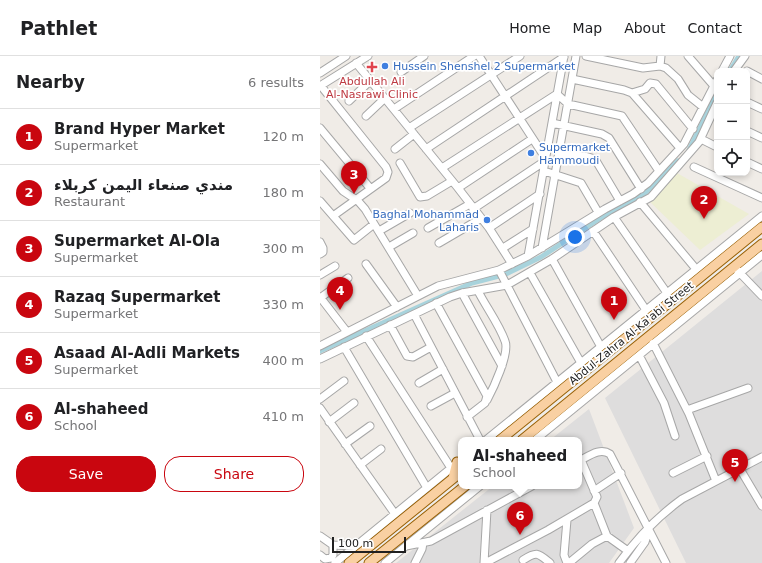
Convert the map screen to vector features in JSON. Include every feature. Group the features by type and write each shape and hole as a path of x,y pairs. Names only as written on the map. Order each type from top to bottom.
{"main road":[{"name":"Abdul-Zahra Al-Ka'abi Street","path":"504,437 762,227"},
{"name":"Abdul-Zahra Al-Ka'abi Street","path":"526,437 578,394 737,270 762,244"},
{"path":"590,367 593,374 600,377"},
{"path":"572,382 578,387 578,394"},
{"path":"454,478 456,463"},
{"path":"350,563 458,475"},
{"path":"369,563 461,489"}],"street":[{"path":"320,73 346,56"},
{"path":"333,216 354,199 386,178 388,172 321,86 368,56"},
{"path":"401,72 424,56"},
{"path":"394,109 474,56"},
{"path":"479,56 546,160"},
{"path":"409,128 520,56"},
{"path":"542,248 576,56"},
{"path":"586,56 643,68 660,66 666,68 678,78 688,95 703,107"},
{"path":"660,66 661,56"},
{"path":"688,56 714,82"},
{"path":"736,68 745,56"},
{"path":"528,256 564,57"},
{"path":"426,148 564,57"},
{"path":"723,68 727,58"},
{"path":"356,63 472,206 480,220 503,248 512,264"},
{"path":"332,66 338,75"},
{"path":"750,72 762,78"},
{"path":"572,79 632,93 645,89 650,83 656,84 693,129"},
{"path":"349,100 370,81"},
{"path":"320,346 438,286 499,270 512,264 542,248 598,212 641,189 680,148 693,129 714,85"},
{"path":"632,93 680,148"},
{"path":"558,94 568,104 622,116 659,171"},
{"path":"442,168 558,94"},
{"path":"366,116 385,98"},
{"path":"750,104 762,110"},
{"path":"320,359 436,303 462,293 507,285 530,273 614,217 651,197 701,139 714,117"},
{"path":"552,123 602,134 609,138 641,189"},
{"path":"320,128 370,188"},
{"path":"750,133 762,138"},
{"path":"395,149 414,134"},
{"path":"458,188 532,138"},
{"path":"701,139 714,146"},
{"path":"559,154 585,156 595,159 620,201"},
{"path":"428,228 472,206 546,160"},
{"path":"400,163 420,197 427,196 452,181"},
{"path":"320,164 343,191 365,209 418,296"},
{"path":"750,164 762,170"},
{"path":"694,167 762,198"},
{"path":"544,171 581,183 598,212"},
{"path":"488,228 540,194"},
{"path":"320,201 354,240 374,224"},
{"path":"640,202 696,269"},
{"path":"379,231 410,213"},
{"path":"490,437 762,216"},
{"path":"614,217 667,293"},
{"path":"439,243 480,220"},
{"path":"503,248 533,229"},
{"path":"593,231 646,310"},
{"path":"389,247 413,233"},
{"path":"320,242 323,252 320,254"},
{"path":"539,437 654,343 737,270 762,255"},
{"path":"552,259 601,346"},
{"path":"366,264 397,307"},
{"path":"320,276 335,266"},
{"path":"499,270 557,382"},
{"path":"737,270 762,296"},
{"path":"530,273 581,362"},
{"path":"347,332 320,298 348,278"},
{"path":"467,417 487,400 495,385 502,366 506,342 478,291"},
{"path":"462,293 502,366"},
{"path":"436,303 487,396 487,400"},
{"path":"414,314 478,437"},
{"path":"390,325 407,356 413,357 431,347"},
{"path":"335,563 456,463 366,336"},
{"path":"654,343 687,410 716,481"},
{"path":"344,347 427,488"},
{"path":"639,355 664,403 676,436"},
{"path":"418,383 442,369"},
{"path":"320,399 344,382"},
{"path":"687,410 748,388"},
{"path":"431,406 455,393"},
{"path":"329,422 354,403"},
{"path":"320,408 395,514"},
{"path":"345,444 370,426"},
{"path":"360,465 381,449"},
{"path":"582,460 604,450 610,454 666,563"},
{"path":"673,473 707,456"},
{"path":"619,563 639,536 649,529 660,516 677,503 762,457"},
{"path":"484,563 566,520 594,502 597,497 582,465"},
{"path":"740,469 762,506"},
{"path":"594,491 621,473"},
{"path":"385,563 476,489"},
{"path":"406,546 431,541 526,489"},
{"path":"594,502 607,536 628,552"},
{"path":"484,563 487,510"},
{"path":"566,520 564,555 568,563 592,544 607,536"},
{"path":"630,563 645,542 649,529"},
{"path":"320,536 333,545 356,546"},
{"path":"419,562 423,543"},
{"path":"320,555 325,559 331,558 333,555 333,545"},
{"path":"517,546 524,561 532,554 539,554 550,563"}],"shaded area":[{"path":"762,271 762,563 686,563 605,398"},
{"path":"589,409 634,528 609,563 396,563 489,489 582,489 582,437 554,437"}],"green space":[{"path":"677,173 749,214 700,250 648,200 660,187"}],"waterway":[{"path":"732,68 739,56"},
{"path":"689,150 714,99"},
{"path":"506,274 541,257 602,217 645,193 678,161"},
{"path":"320,351 472,283 499,276"}],"place":[{"name":"Hussein Shenshel 2 Supermarket","path":"385,66"},
{"name":"Abdullah Ali Al-Nasrawi Clinic","path":"372,67"},
{"name":"Supermarket Hammoudi","path":"531,153"},
{"name":"Supermarket Al-Ola","path":"354,194"},
{"name":"مندي صنعاء اليمن كربلاء","path":"704,219"},
{"name":"Baghal Mohammad Laharis","path":"487,220"},
{"name":"Razaq Supermarket","path":"340,310"},
{"name":"Brand Hyper Market","path":"614,320"},
{"name":"Asaad Al-Adli Markets","path":"735,482"},
{"name":"Al-shaheed","path":"520,535"}]}
